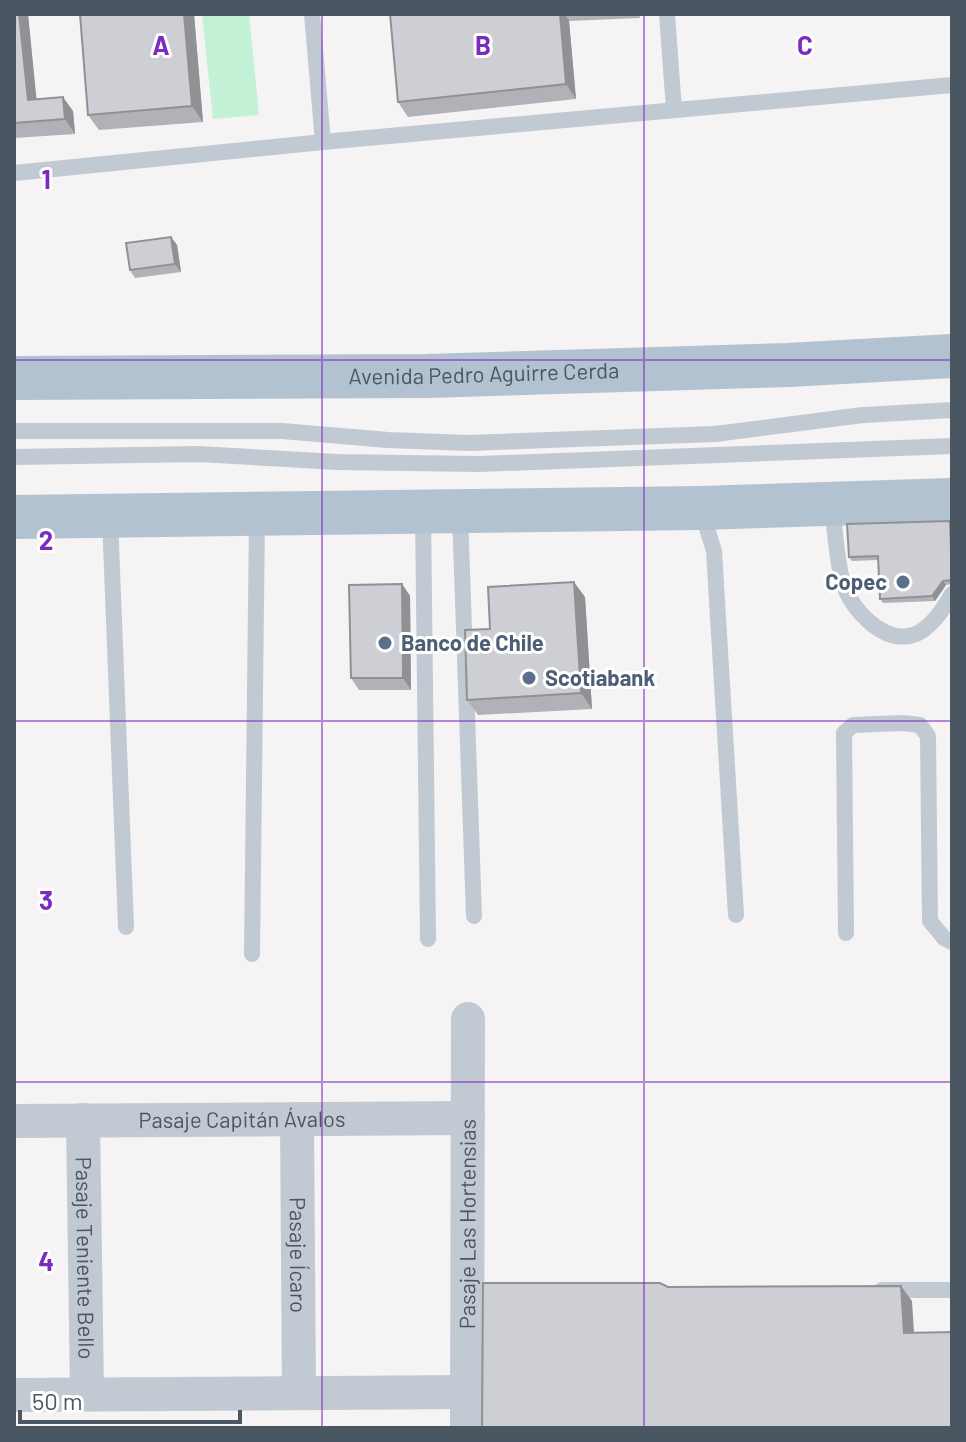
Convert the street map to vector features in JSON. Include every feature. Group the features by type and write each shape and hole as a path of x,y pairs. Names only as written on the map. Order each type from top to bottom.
{"main road":[{"name":"Avenida Pedro Aguirre Cerda","path":"14,378 419,377 788,365 952,356"},
{"path":"14,517 700,508 952,500"}],"street":[{"name":"Pasaje Las Hortensias","path":"467,1428 468,1019"},
{"name":"Pasaje Capitán Ávalos","path":"14,1121 468,1118"},
{"name":"Pasaje Ícaro","path":"297,1119 299,1393"},
{"name":"Pasaje Teniente Bello","path":"83,1120 87,1394"},
{"path":"14,1395 467,1392"}],"lane":[{"path":"312,14 323,142"},
{"path":"667,14 674,110"},
{"path":"14,173 952,85"},
{"path":"14,431 282,431 468,443 681,437 863,415 952,410"},
{"path":"14,457 199,454 351,463 465,464 952,446"},
{"path":"832,505 844,586 864,617 889,634 910,636 938,617 952,594"},
{"path":"700,508 714,551 736,915"},
{"path":"441,512 474,916"},
{"path":"428,939 441,512"},
{"path":"252,954 257,515"},
{"path":"110,516 126,927"},
{"path":"846,933 844,733 853,725 903,723 920,725 928,736 930,921 944,938 952,942"},
{"path":"861,1290 952,1290"}],"green space":[{"path":"202,14 249,14 259,115 213,119"}],"building":[{"path":"14,14 19,14 28,100 63,97 65,119 14,123"},
{"path":"80,14 184,14 192,106 88,115"},
{"path":"390,14 560,14 566,84 398,102"},
{"path":"171,237 175,264 130,270 126,243"},
{"path":"950,521 952,580 943,581 932,596 880,599 878,556 849,557 847,524"},
{"name":"Scotiabank","path":"574,582 581,693 467,700 465,630 490,629 488,587"},
{"name":"Banco de Chile","path":"402,584 403,678 351,678 349,585"},
{"path":"483,1283 660,1283 668,1287 901,1286 904,1333 952,1332 952,1428 482,1428"}],"place":[{"name":"Copec","path":"903,582"},
{"name":"Banco de Chile","path":"385,643"},
{"name":"Scotiabank","path":"529,678"}]}
